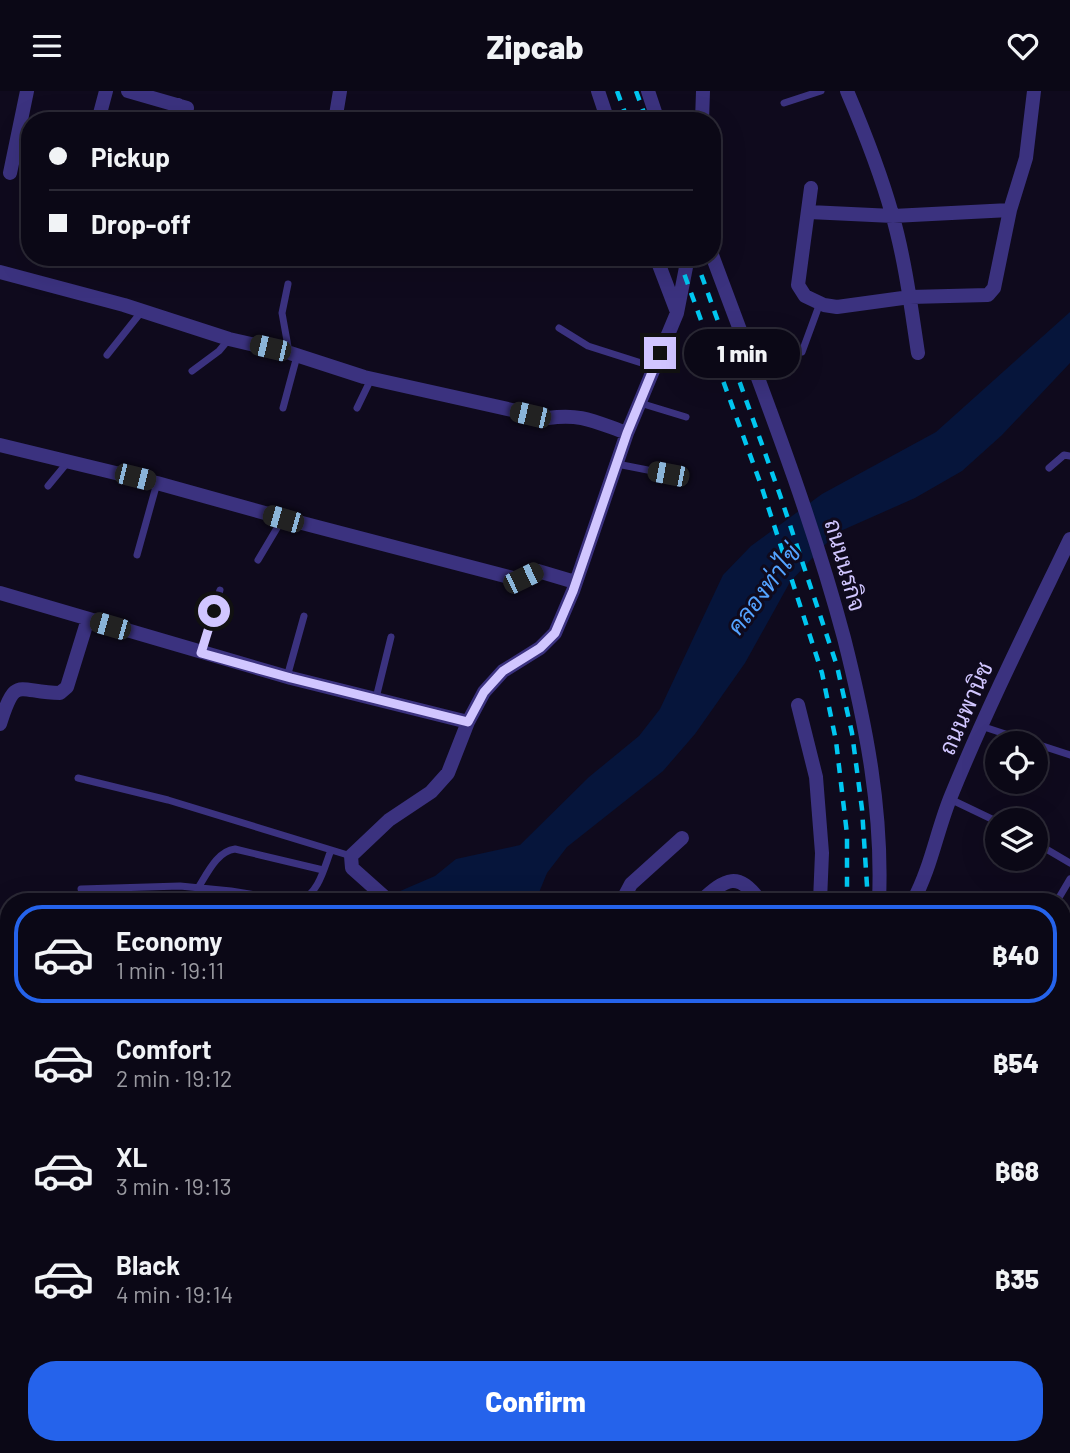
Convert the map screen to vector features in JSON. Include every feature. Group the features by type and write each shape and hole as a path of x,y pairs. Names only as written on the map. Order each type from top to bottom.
{"street":[{"path":"23,112 27,91"},
{"path":"101,112 106,91"},
{"path":"128,91 183,107 180,112"},
{"path":"337,112 341,91"},
{"path":"598,91 605,112"},
{"path":"648,91 655,112"},
{"path":"702,112 703,91"},
{"path":"847,91 874,157 893,216 910,297 918,353"},
{"path":"811,188 798,285 805,296 837,307 910,297 988,295 994,288 1010,210 1026,158 1034,91"},
{"path":"10,173 21,120"},
{"path":"809,212 893,216 1010,210"},
{"path":"659,266 677,313"},
{"path":"381,893 352,868 351,856 389,820 431,792 448,772 468,722 484,692 503,671 540,648 555,633 627,433 677,313 686,266"},
{"name":"ถนนนรกิจ","path":"716,266 799,487 857,690 871,757 878,809 879,893"},
{"path":"0,272 372,379 548,418 570,415 581,417 627,433"},
{"path":"0,446 157,483 283,519 516,579 538,571 575,582"},
{"name":"ถนนพานิช","path":"917,893 950,799 981,726 1070,538"},
{"path":"0,593 287,677 468,722"},
{"path":"0,724 8,698 15,691 23,687 60,693 67,687 88,619"},
{"path":"798,705 816,778 822,853 820,893"},
{"path":"626,893 631,884 682,838"},
{"path":"709,893 719,884 735,880 748,885 754,893"}],"lane":[{"path":"784,103 821,91"},
{"path":"283,408 293,355 282,313 288,284"},
{"path":"802,352 820,303"},
{"path":"107,355 142,311"},
{"path":"559,328 588,347 654,367"},
{"path":"192,371 219,351 229,339"},
{"path":"357,408 372,379"},
{"path":"640,403 686,417"},
{"path":"1049,468 1065,455 1070,456"},
{"path":"48,486 67,463"},
{"path":"617,464 668,474"},
{"path":"137,555 157,483"},
{"path":"258,560 283,519"},
{"path":"201,653 220,590"},
{"path":"287,677 304,616"},
{"path":"376,698 391,637"},
{"path":"981,726 1070,755"},
{"path":"78,778 168,800 351,856"},
{"path":"950,799 985,816"},
{"path":"198,888 219,858 228,850 235,849 323,870"},
{"path":"1048,849 1070,863"},
{"path":"312,893 331,850"},
{"path":"81,889 180,886 243,893"}],"water":[{"name":"คลองท่าไข่","path":"1070,312 1070,363 1002,435 962,471 915,498 836,533 790,582 745,663 695,734 663,771 567,847 547,873 539,893 396,893 435,876 456,859 520,845 589,777 639,736 660,709 723,575 751,546 822,494 936,432"}],"railway":[{"path":"617,91 625,112"},
{"path":"636,91 644,112"},
{"path":"681,266 761,485 822,673 836,741 847,834 847,893"},
{"path":"698,266 780,495 837,666 852,733 862,809 867,893"}],"route":[{"path":"214,611 201,653 468,722 484,692 503,671 540,648 555,633 573,591 627,433 660,353"}]}
